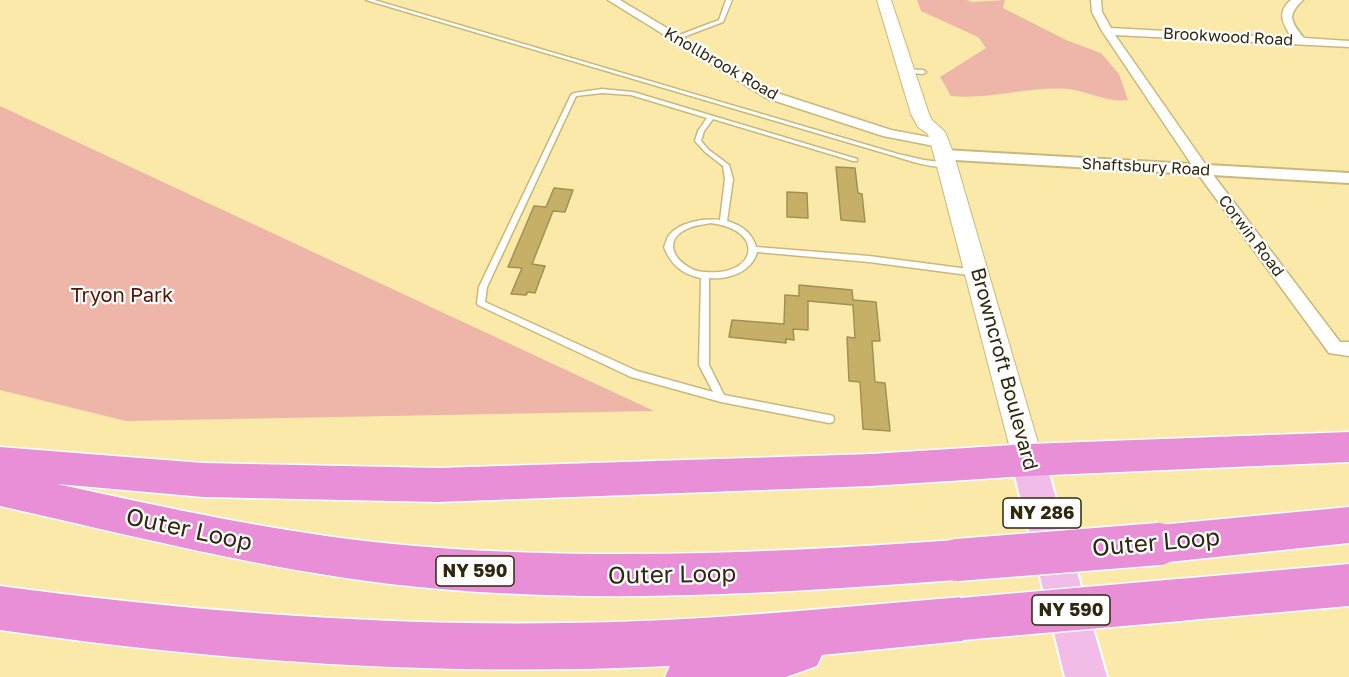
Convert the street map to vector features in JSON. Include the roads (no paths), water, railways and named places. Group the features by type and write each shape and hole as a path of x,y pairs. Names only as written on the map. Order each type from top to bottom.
{"highway":[{"path":"0,463 202,480 438,484 872,470 1028,460 1349,447"},
{"name":"Outer Loop","path":"0,489 266,546 369,561 477,571 598,576 688,576 957,560 1349,525"},
{"name":"NY 590","path":"0,608 129,626 266,638 480,646 649,644 962,620 1349,585"},
{"path":"688,677 843,641 962,620"}],"main road":[{"name":"Browncroft Boulevard","path":"884,0 914,72"},
{"name":"Browncroft Boulevard","path":"898,0 914,72 921,118 941,149 978,273 1086,677"}],"street":[{"name":"Knollbrook Road","path":"614,0 778,98 941,149"},
{"name":"Corwin Road","path":"1096,0 1097,12 1107,31 1203,171 1342,349"},
{"path":"1298,0 1289,5 1285,14 1290,28 1300,41"},
{"name":"Brookwood Road","path":"1107,31 1349,44"},
{"name":"Shaftsbury Road","path":"941,149 1203,171 1349,178"}],"lane":[{"path":"369,0 896,155 924,162 941,149"},
{"path":"676,38 721,21 729,0"},
{"path":"829,419 721,398 634,374 481,303 483,287 574,95 602,91 631,93 855,160"},
{"path":"711,117 701,131 698,141 726,165 729,179 723,222"},
{"path":"710,220 723,222 746,232 752,240 754,249 752,258 739,269 720,275 705,275 679,266 671,258 668,249 669,240 675,232 684,226 710,220"},
{"path":"754,249 869,259 978,273"},
{"path":"705,275 704,365 721,398"}],"park label":[{"name":"Tryon Park","path":"122,296"}]}
